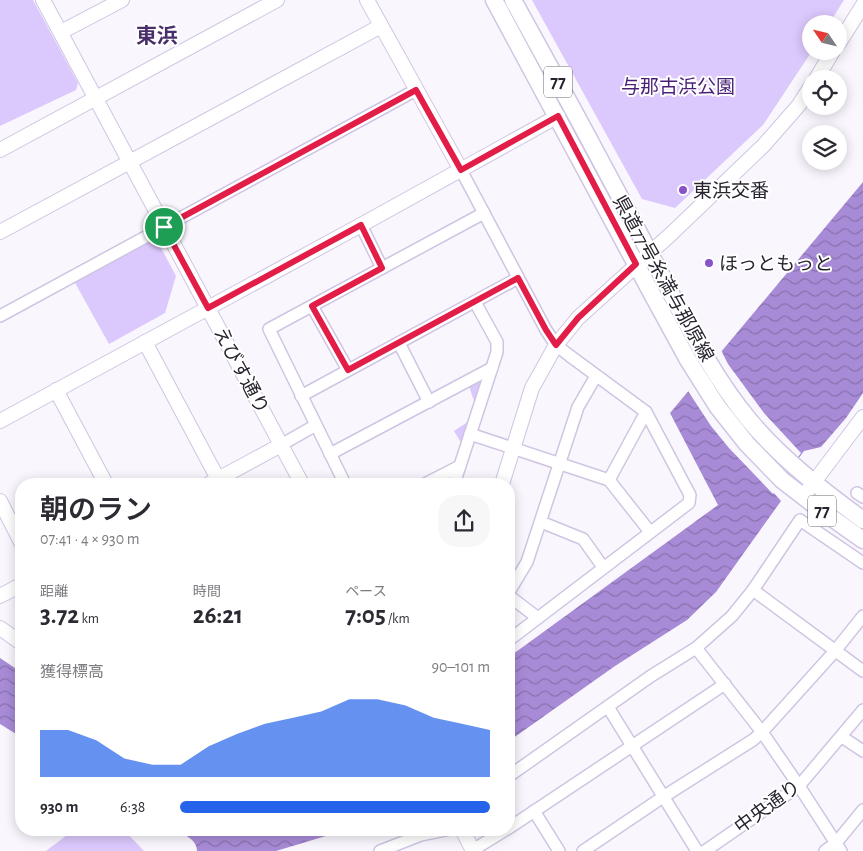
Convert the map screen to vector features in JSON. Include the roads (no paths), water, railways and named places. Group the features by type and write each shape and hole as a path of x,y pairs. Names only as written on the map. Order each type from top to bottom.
{"main road":[{"name":"県道77号糸満与那原線","path":"494,0 636,264 698,376 717,406 742,438 782,480 863,540"},
{"name":"県道77号糸満与那原線","path":"513,0 710,363 729,393 751,422 794,465 814,483 863,520"}],"street":[{"name":"えびす通り","path":"43,0 62,32 299,478"},
{"path":"62,32 122,0"},
{"path":"367,0 461,170 546,330 556,345 646,412 690,495 689,503 515,635"},
{"path":"0,150 270,2"},
{"path":"848,29 863,5"},
{"path":"0,232 381,26"},
{"path":"0,316 416,90"},
{"path":"504,478 532,388 556,345 578,318 764,145 802,100"},
{"path":"0,421 558,116"},
{"path":"342,478 269,329 484,214"},
{"path":"361,225 382,268"},
{"path":"301,396 518,278"},
{"path":"456,478 497,352 497,342 475,302"},
{"path":"312,306 348,370"},
{"path":"145,342 213,478"},
{"path":"399,343 429,402"},
{"path":"330,454 492,368"},
{"path":"515,582 527,562 561,464 578,407 596,376"},
{"path":"56,390 103,478"},
{"path":"609,480 646,412"},
{"path":"803,497 863,417"},
{"path":"220,478 316,425"},
{"path":"470,434 609,480 650,532"},
{"path":"437,478 460,466"},
{"path":"0,501 15,530"},
{"path":"515,772 651,676 696,648 732,616 753,590 800,520 863,563"},
{"path":"541,522 583,539 603,567"},
{"path":"0,596 15,587"},
{"path":"753,590 863,671"},
{"path":"515,601 538,618"},
{"path":"584,851 662,797 753,740 834,651 863,616"},
{"path":"0,628 15,638"},
{"path":"696,648 762,732 839,847"},
{"path":"515,823 725,684"},
{"path":"608,707 697,851"},
{"name":"中央通り","path":"705,851 799,786 863,710"},
{"path":"842,737 863,751"},
{"path":"825,851 839,847 863,810"},
{"path":"534,811 559,851"},
{"path":"380,851 418,836"},
{"path":"466,836 473,851 496,836"}],"water":[{"path":"863,182 863,393 846,418 821,447 804,451 773,492 781,501 716,592 687,620 615,666 515,737 515,653 718,505 670,413"},
{"path":"0,658 15,668 15,733 0,724"},
{"path":"186,836 326,836 276,851 197,851 192,840"}],"place":[{"name":"東浜交番","path":"683,190"},
{"name":"ほっともっと","path":"709,263"}],"district":[{"name":"東浜","path":"157,36"}],"park label":[{"name":"与那古浜公園","path":"678,86"}]}
